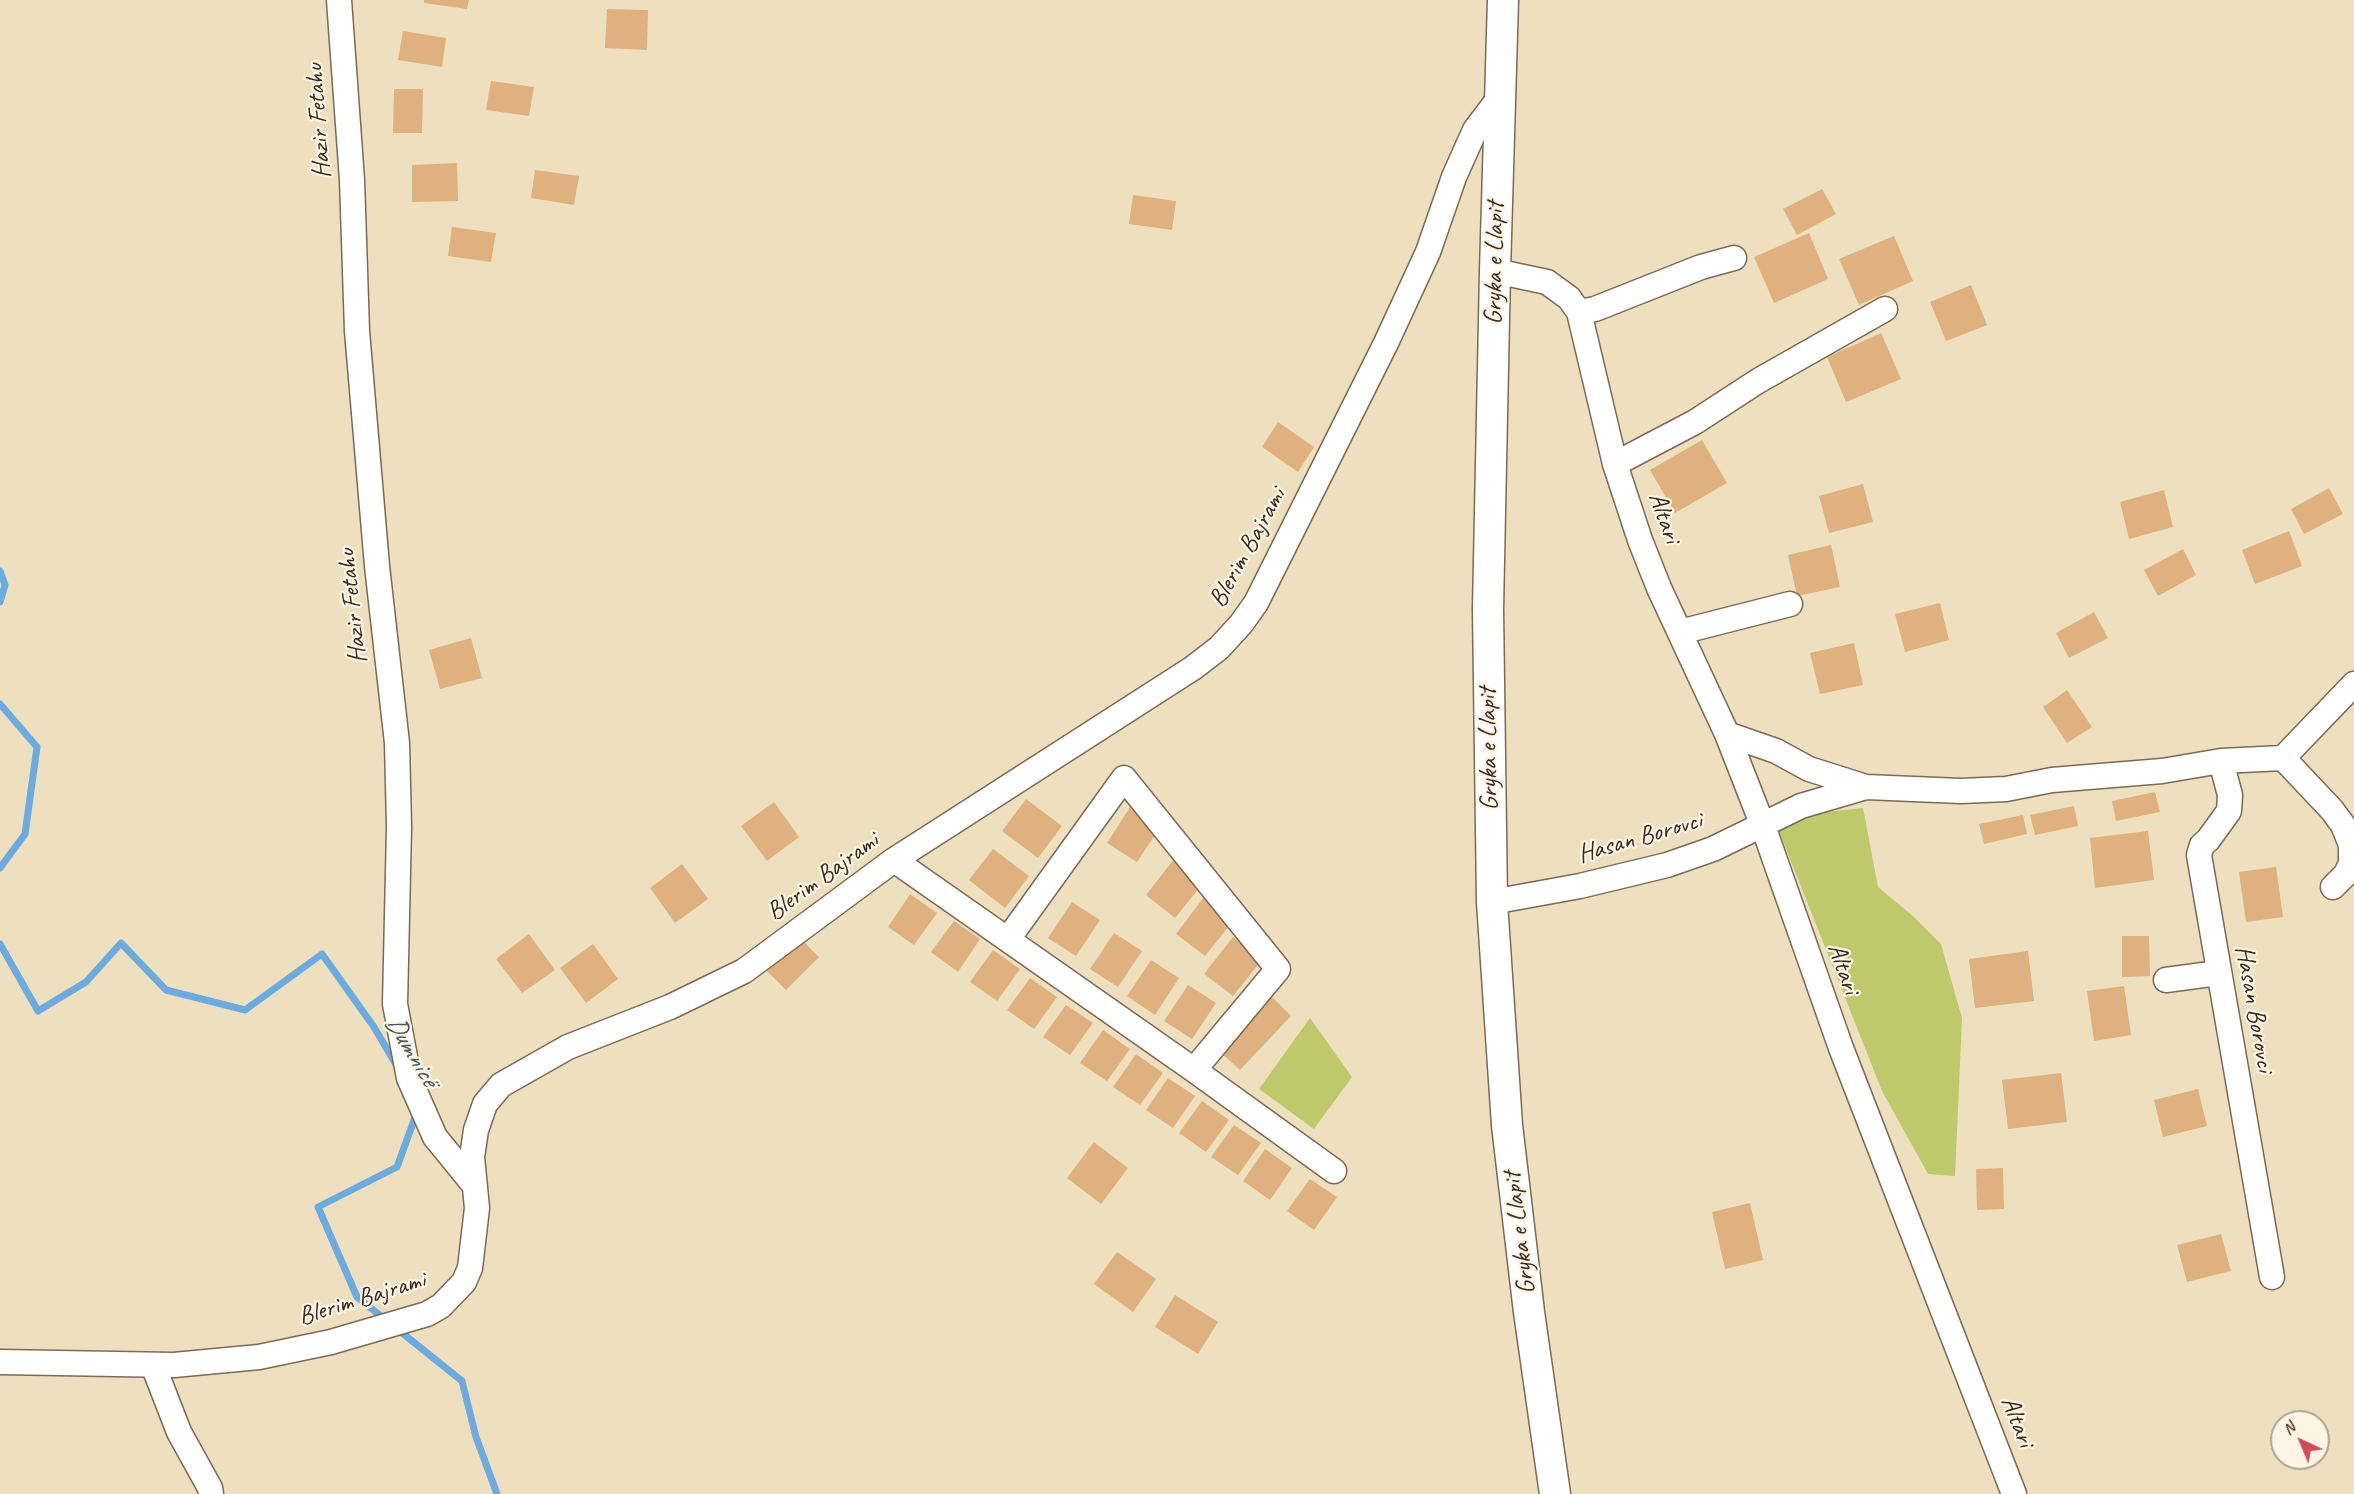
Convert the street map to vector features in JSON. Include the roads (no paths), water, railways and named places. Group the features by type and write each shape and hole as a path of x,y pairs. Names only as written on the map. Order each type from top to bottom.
{"main road":[{"name":"Gryka e Llapit","path":"1503,0 1488,609 1492,902 1507,1125 1529,1312 1555,1494"}],"street":[{"name":"Hazir Fetahu","path":"339,0 352,180 357,331 377,566 397,743 399,827 395,1004 409,1078 435,1137 475,1186"},
{"name":"Blerim Bajrami","path":"0,1362 174,1365 259,1357 331,1342 427,1314 454,1296 464,1282 473,1257 477,1208 472,1157 476,1130 486,1104 501,1085 568,1047 670,1007 744,970 894,861 1193,668 1219,648 1241,624 1261,594 1386,343 1428,252 1454,177 1475,130 1500,98"},
{"path":"1495,271 1547,282 1569,298 1579,312 1595,309 1701,267 1734,258"},
{"path":"1615,464 1695,422 1758,381 1885,309"},
{"name":"Altari","path":"1579,312 1615,464 1640,540 1659,588 1726,734 1762,826 1841,1048 2014,1494"},
{"path":"1680,632 1790,604"},
{"path":"2332,888 2346,874 2351,863 2350,845 2343,825 2332,810 2283,758 2354,684"},
{"name":"Hasan Borovci","path":"1726,734 1776,751 1809,769 1866,787 1961,791 2006,789 2052,780 2163,771 2221,761 2283,758"},
{"name":"Hasan Borovci","path":"2221,761 2230,795 2229,811 2202,845 2199,855 2272,1277"},
{"path":"1008,939 1124,778 1278,969 1194,1070"},
{"name":"Hasan Borovci","path":"1492,902 1580,886 1667,865 1713,849 1801,806 1866,787"},
{"path":"894,861 1194,1070 1334,1171"},
{"path":"2166,980 2218,974"},
{"path":"153,1365 179,1432 210,1488 211,1494"}],"waterway":[{"name":"Dumnicë","path":"0,571 5,585 0,602"},
{"name":"Dumnicë","path":"0,704 37,747 25,834 0,868"},
{"name":"Dumnicë","path":"0,944 38,1011 86,982 121,943 166,990 245,1010 322,954 374,1027 398,1068"},
{"name":"Dumnicë","path":"387,1321 357,1297 318,1207 397,1167 417,1112"},
{"name":"Dumnicë","path":"396,1328 462,1381 476,1437 497,1494"}]}
